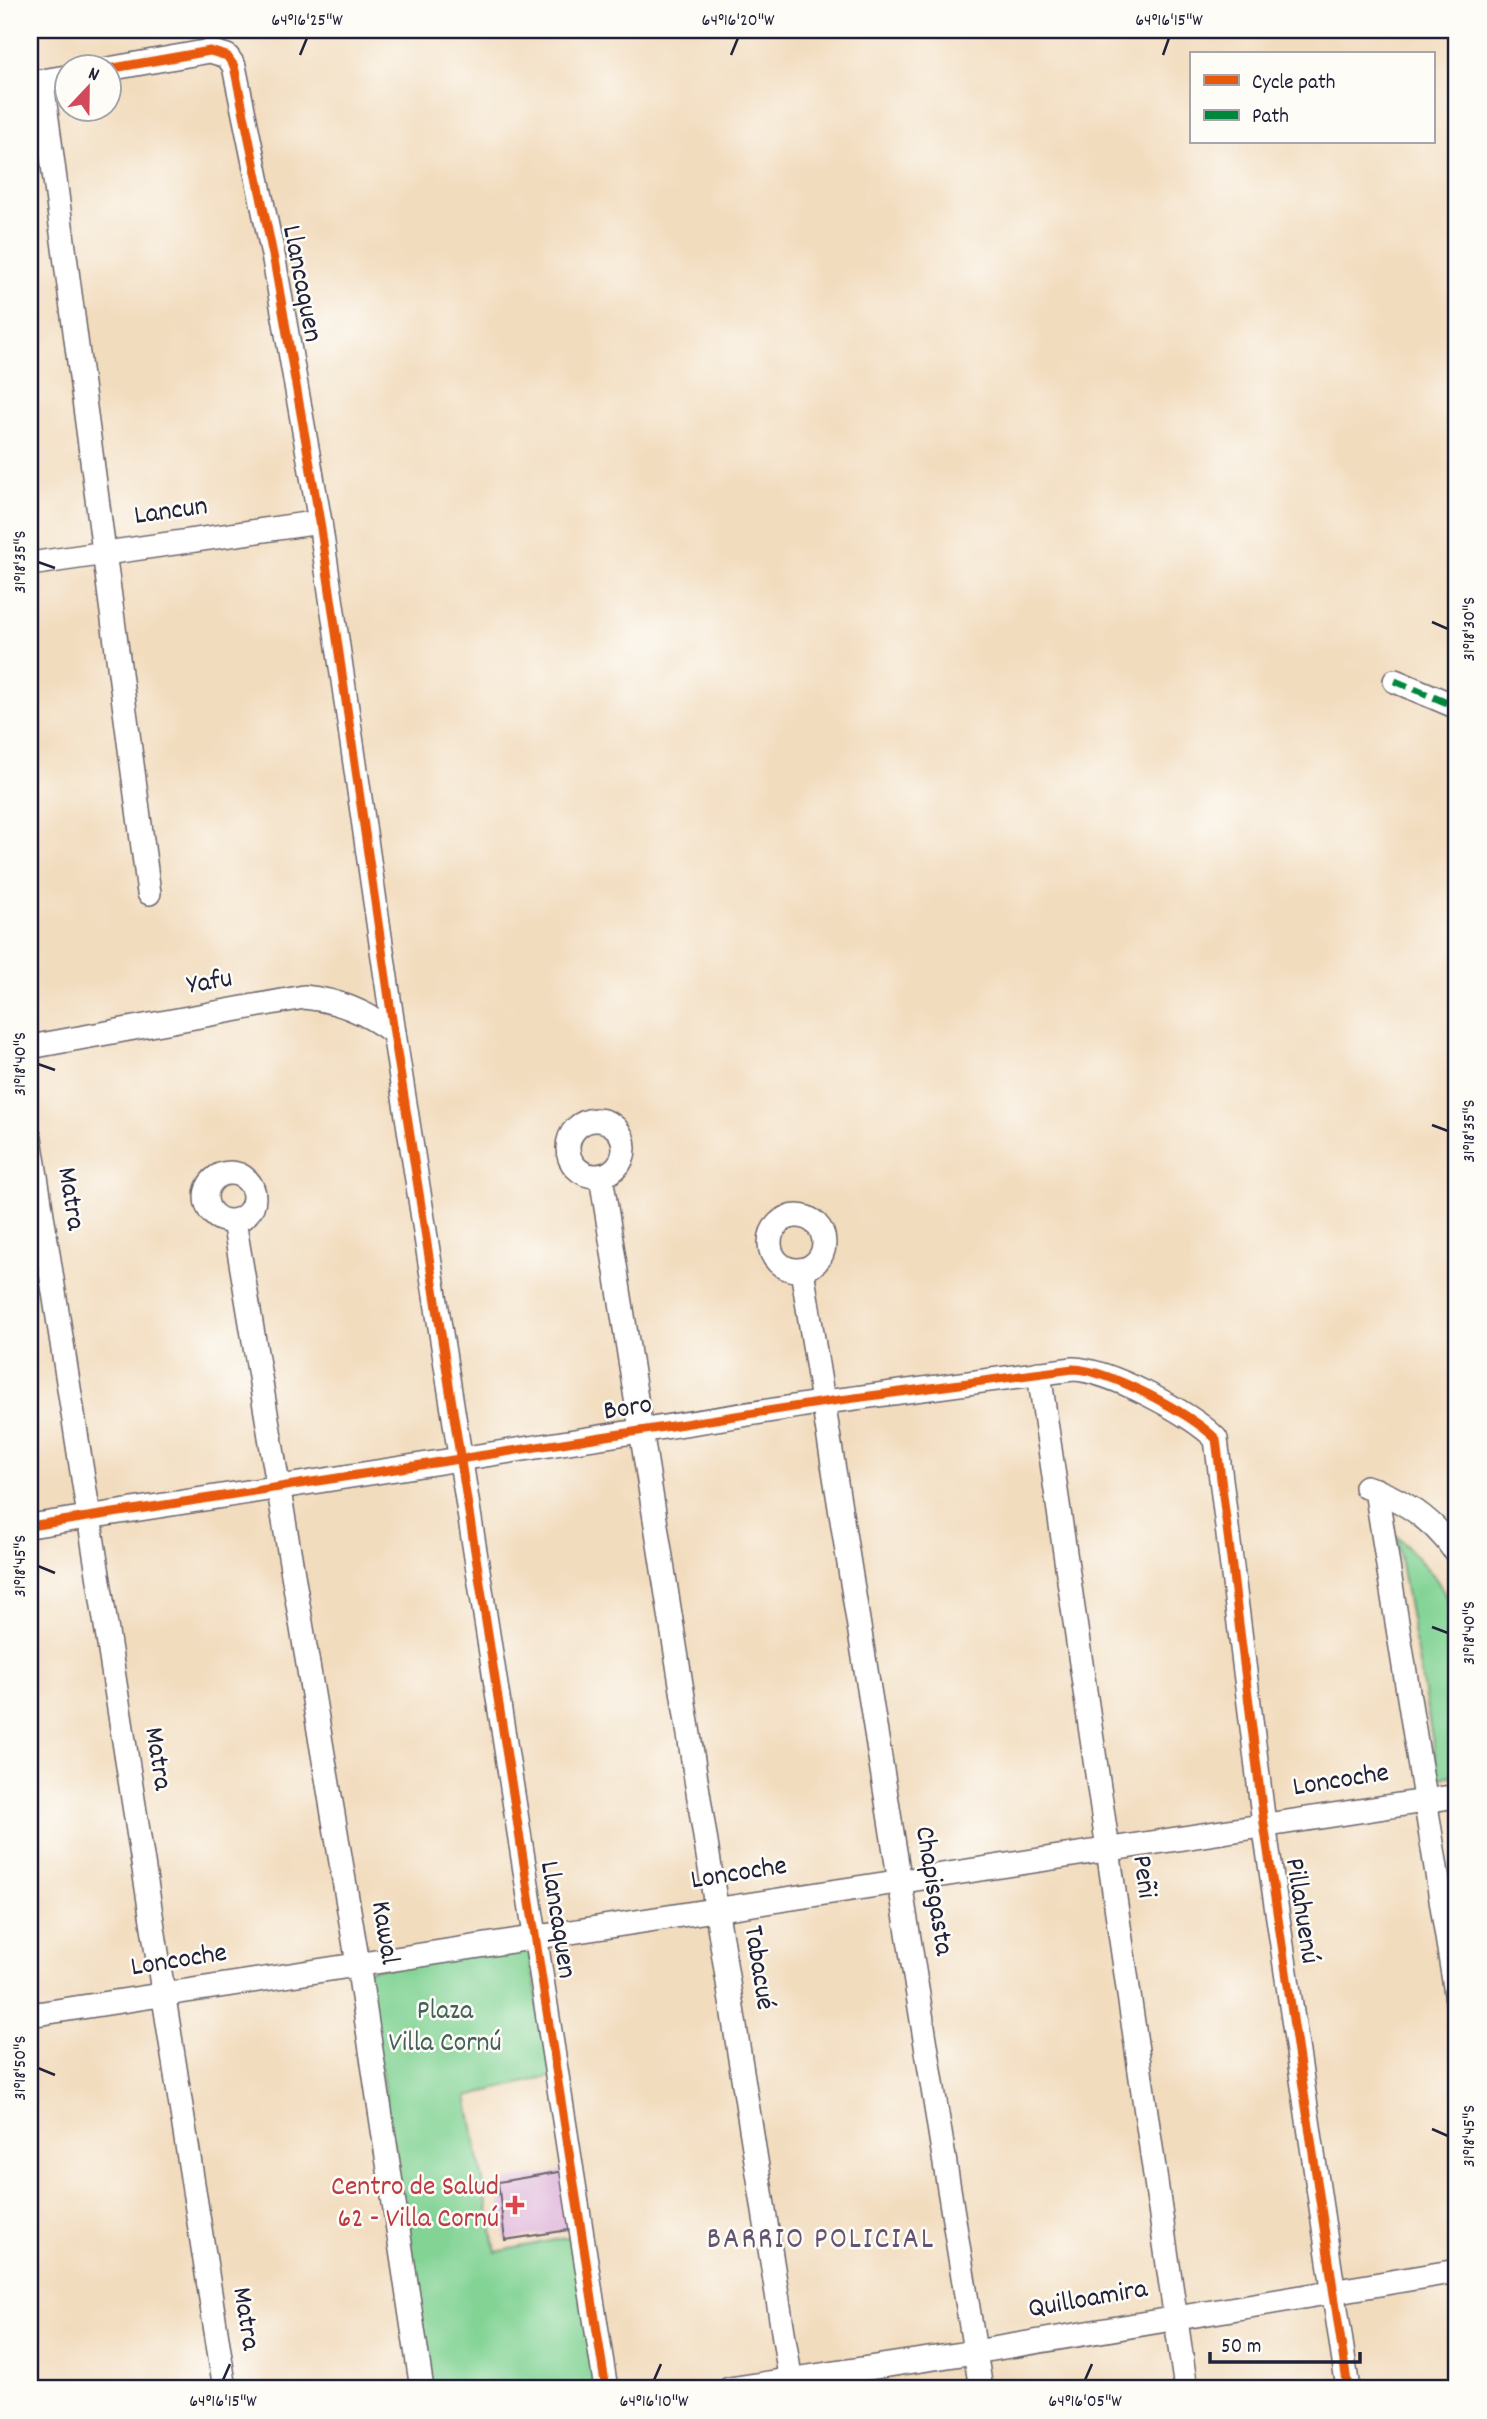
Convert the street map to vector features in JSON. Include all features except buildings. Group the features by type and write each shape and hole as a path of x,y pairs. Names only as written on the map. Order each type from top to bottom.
{"street":[{"name":"Llancaquen","path":"122,67 210,51 227,56 234,66 274,260 320,522 394,1033 606,2389"},
{"path":"36,82 104,552 149,893"},
{"name":"Lancun","path":"30,564 320,522"},
{"path":"1395,681 1457,707"},
{"name":"Yafu","path":"30,1046 304,997 341,1004 375,1019 394,1033"},
{"name":"Matra","path":"30,1138 225,2389"},
{"name":"Tabacué","path":"601,1176 791,2385"},
{"name":"Kawal","path":"234,1221 358,1964 422,2389"},
{"name":"Chapisgasta","path":"802,1270 981,2389"},
{"name":"Boro","path":"30,1526 825,1402 1073,1369 1099,1372 1195,1420 1216,1439"},
{"name":"Peñi","path":"1038,1373 1186,2389"},
{"name":"Pillahuenú","path":"1216,1439 1264,1824 1348,2389"},
{"path":"1457,1554 1429,1520 1370,1488 1428,1799 1457,2000"},
{"name":"Loncoche","path":"30,2015 1457,1796"},
{"name":"Quilloamira","path":"729,2389 791,2385 1175,2316 1457,2271"}],"green space":[{"path":"1396,1535 1435,1577 1455,1612 1457,1775 1439,1777"},
{"name":"Plaza Villa Cornú","path":"528,1947 552,2076 467,2096 496,2252 574,2236 600,2389 432,2389 365,1970"}],"marked path":[{"path":"1395,681 1457,707"}],"cycle path":[{"path":"122,67 210,51 227,56 234,66 274,260 320,522 394,1033 606,2389"},
{"path":"30,1526 825,1402 1073,1369 1088,1371 1127,1385 1188,1417 1216,1439 1264,1824 1348,2389"}],"place":[{"name":"Centro de Salud 62 - Villa Cornú","path":"515,2205"}],"district":[{"name":"BARRIO POLICIAL","path":"821,2241"}]}
